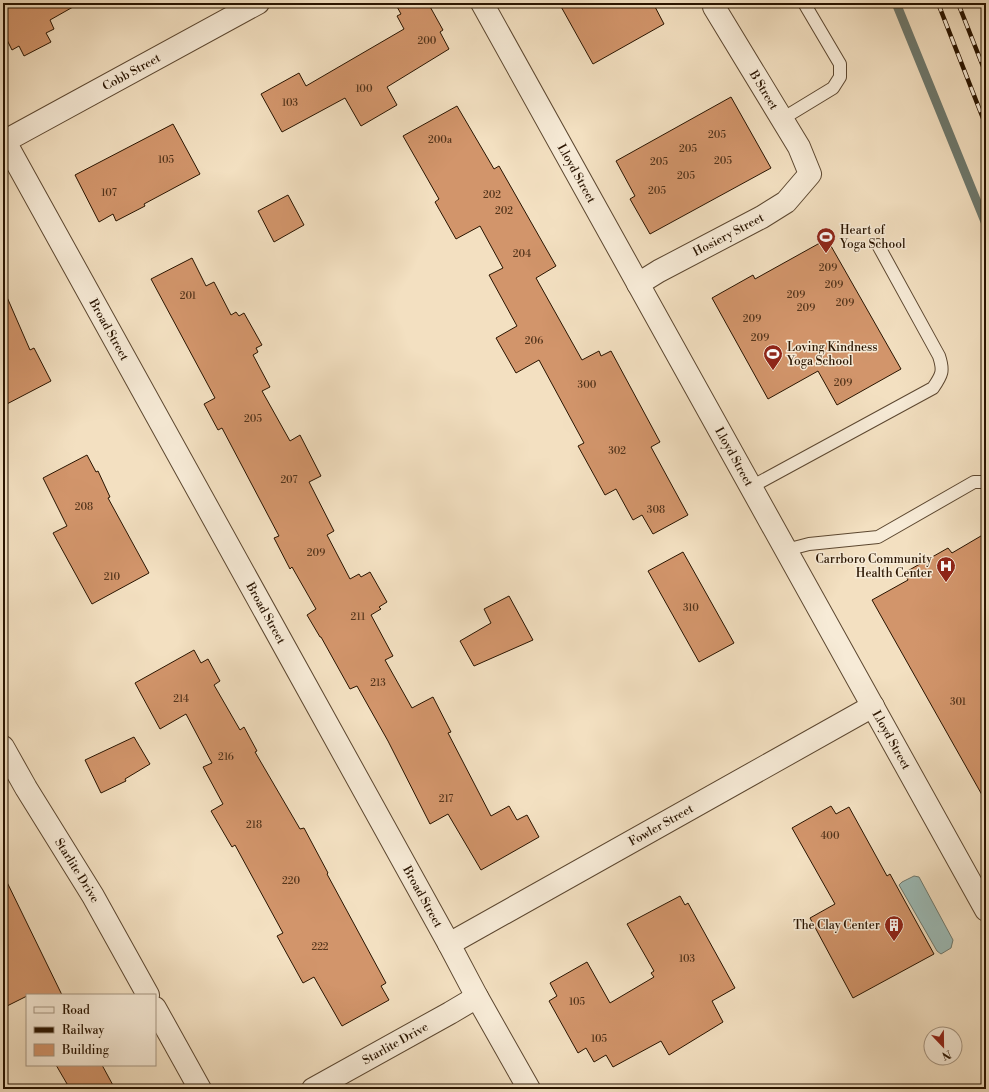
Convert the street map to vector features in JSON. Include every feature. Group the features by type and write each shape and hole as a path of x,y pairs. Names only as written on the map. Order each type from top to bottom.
{"street":[{"name":"Cobb Street","path":"4,139 258,3"},
{"name":"Lloyd Street","path":"482,3 986,910"},
{"name":"B Street","path":"713,5 799,147 810,174"},
{"name":"Broad Street","path":"4,139 529,1089"},
{"name":"Hosiery Street","path":"638,284 659,271 762,217 786,202 810,174"},
{"name":"Fowler Street","path":"449,944 873,706"},
{"name":"Starlite Drive","path":"3,748 93,896 147,994"},
{"name":"Starlite Drive","path":"313,1089 477,997"},
{"path":"156,1010 200,1089"}],"lane":[{"path":"782,119 833,88 840,76 840,64 804,3"},
{"path":"751,486 932,388 940,377 942,367 939,356 878,245"},
{"path":"786,550 809,544 878,536 974,482 986,482"}],"water":[{"path":"914,876 919,877 953,940 951,948 941,954 937,951 899,885"}],"building":[{"path":"3,3 80,3 50,20 54,29 46,33 51,42 24,56 19,46 12,50 3,32"},
{"path":"395,3 428,3 443,30 440,32 449,49 387,87 397,105 361,126 345,98 282,132 261,94 299,73 306,86 404,29 397,16 401,14"},
{"path":"559,3 653,3 664,24 593,64"},
{"path":"731,97 771,168 650,234 630,199 635,196 616,161"},
{"path":"457,106 494,169 499,166 556,266 536,278 582,360 599,351 601,356 611,351 660,442 651,447 688,515 653,534 642,515 633,520 616,489 605,495 578,446 584,443 539,360 516,373 496,338 517,326 489,275 503,268 480,226 456,239 435,202 439,199 403,136"},
{"path":"173,124 200,174 116,221 113,214 99,222 75,175"},
{"path":"288,195 304,225 274,242 258,211"},
{"path":"827,239 901,369 837,405 818,371 768,399 712,298 753,275 755,279"},
{"path":"192,258 206,286 214,282 231,315 236,312 239,316 244,313 262,345 256,348 258,352 253,355 270,387 262,391 290,441 300,435 321,476 309,482 334,531 327,535 350,579 359,574 361,577 370,572 387,602 379,607 381,609 371,615 393,656 385,660 412,708 433,697 451,732 448,733 491,816 509,806 517,820 527,815 539,837 481,870 448,814 430,824 388,741 357,686 350,689 307,615 316,609 292,567 290,569 274,538 279,536 222,428 218,430 204,404 215,398 151,279"},
{"path":"3,288 30,350 34,348 51,381 3,406"},
{"path":"87,455 96,472 98,471 110,497 108,498 149,573 92,604 53,533 67,526 43,478"},
{"path":"986,533 986,802 872,600 908,580 904,573 948,548 952,553"},
{"path":"683,552 734,643 699,662 648,571"},
{"path":"509,596 533,640 474,666 460,641 491,623 484,609"},
{"path":"194,650 201,663 208,659 220,681 214,685 240,730 244,727 257,751 255,752 300,829 304,828 386,983 381,986 389,1000 342,1026 314,977 303,983 277,936 283,933 235,845 232,847 211,811 223,804 203,767 212,763 186,714 160,729 135,683"},
{"path":"134,737 150,764 125,779 126,781 101,793 85,760"},
{"path":"831,806 836,814 849,807 887,876 890,874 934,954 853,998 810,918 835,904 792,828"},
{"path":"3,874 62,994 26,994 26,996 3,1008"},
{"path":"680,896 685,905 688,903 735,988 712,1001 723,1022 669,1055 661,1041 613,1067 606,1055 594,1062 586,1048 578,1053 549,1001 557,996 550,983 587,962 610,1003 654,977 651,973 654,971 627,924"},
{"path":"57,1066 103,1066 115,1089 70,1089"}],"waterway":[{"path":"896,3 986,224"}],"railway":[{"path":"938,3 986,126"},
{"path":"958,3 986,74"}],"place":[{"name":"Heart of Yoga School","path":"826,254"},
{"name":"Loving Kindness Yoga School","path":"773,371"},
{"name":"Carrboro Community Health Center","path":"946,583"},
{"name":"The Clay Center","path":"894,942"}]}
